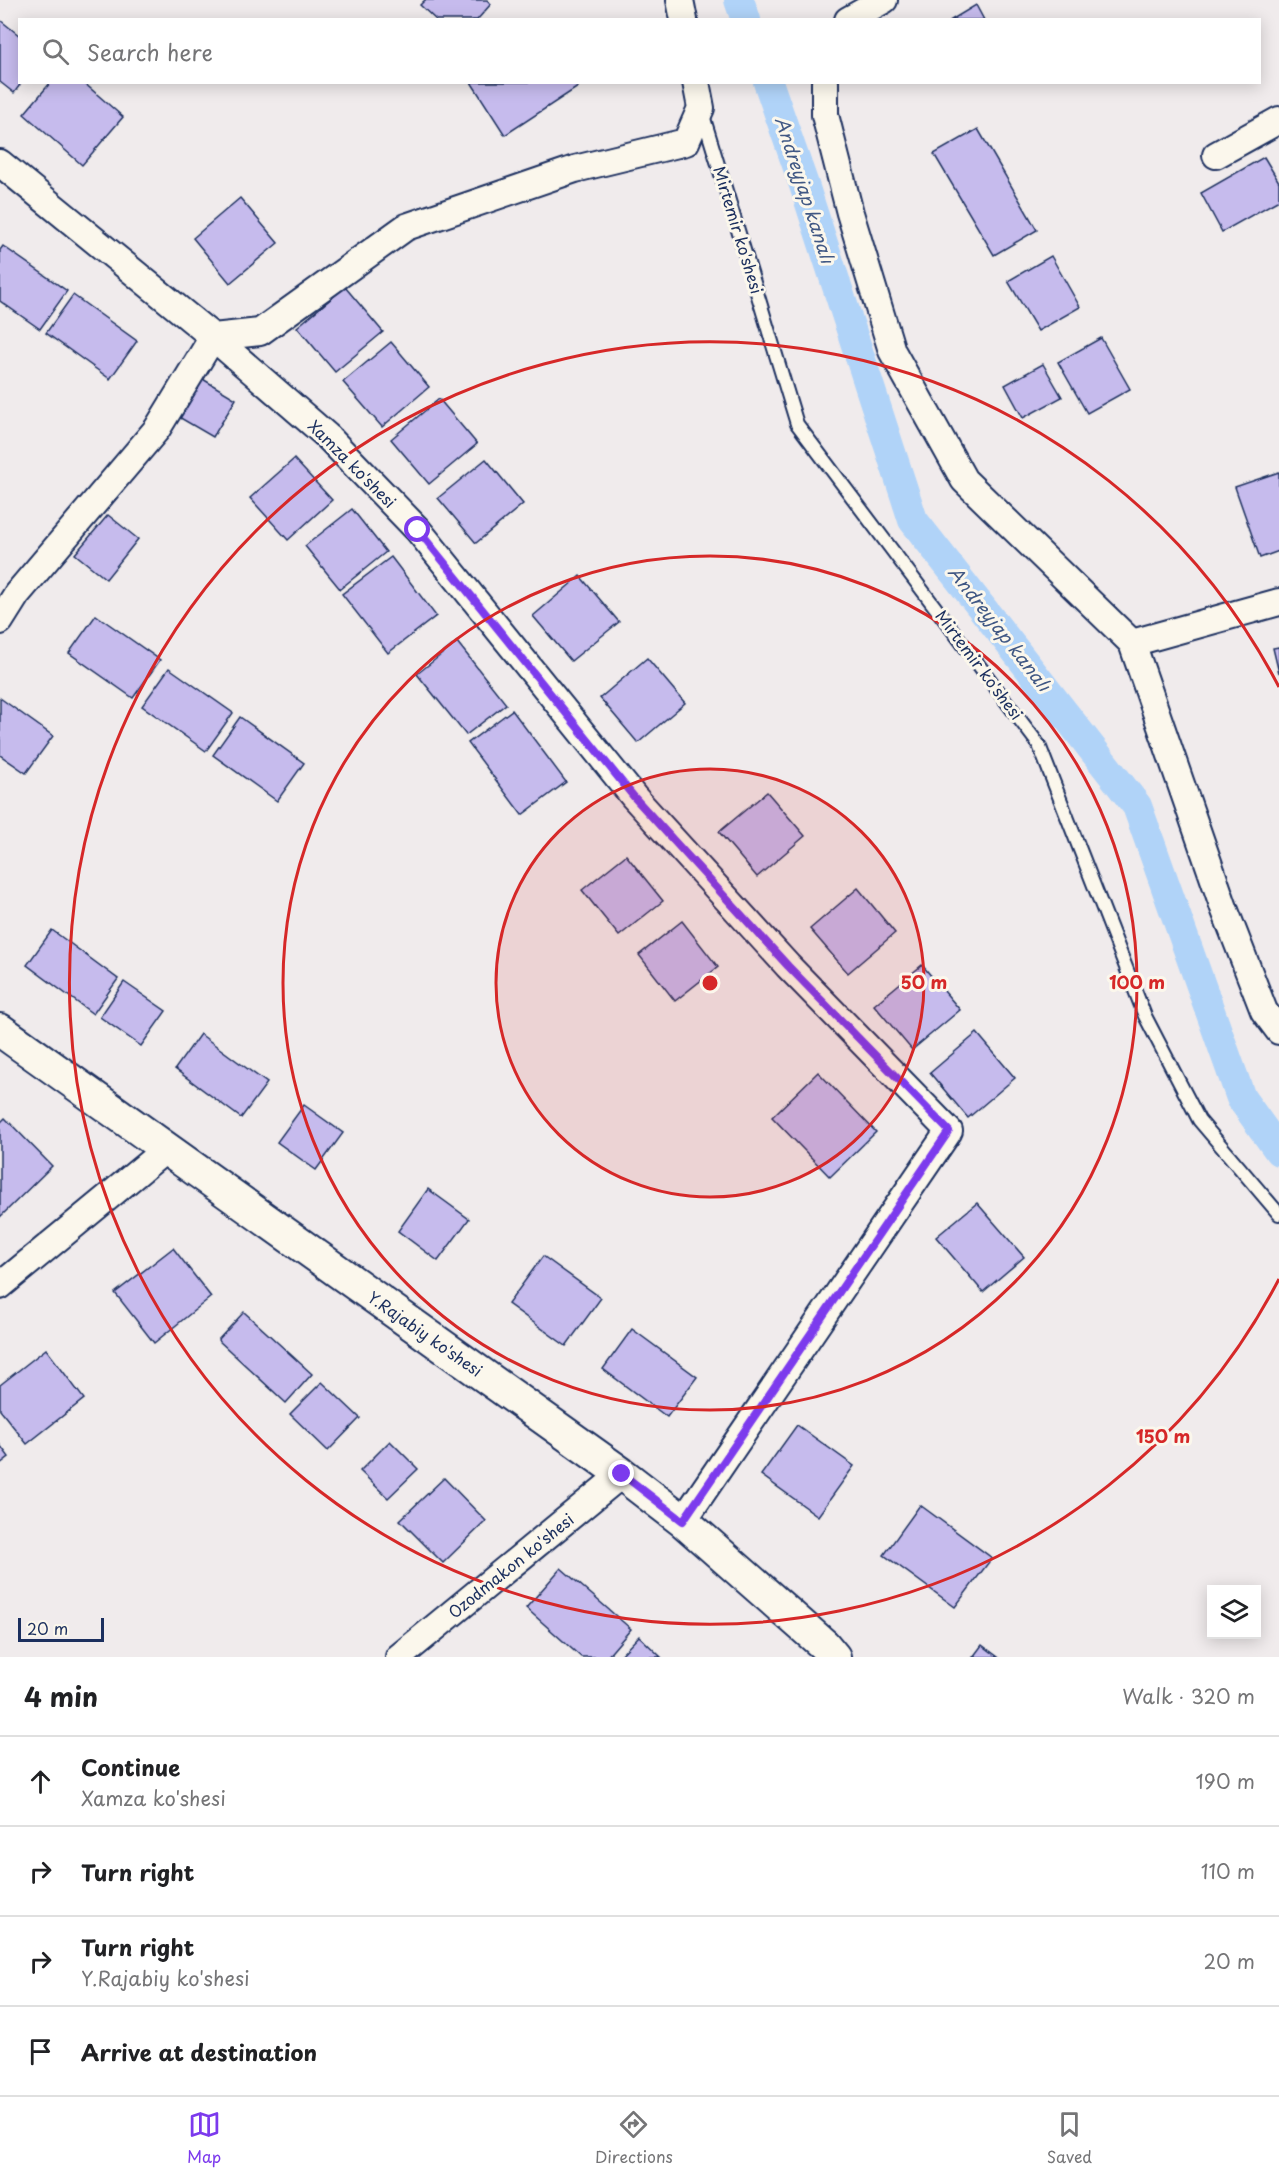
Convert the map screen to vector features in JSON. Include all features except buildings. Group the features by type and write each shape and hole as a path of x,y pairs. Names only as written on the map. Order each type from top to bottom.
{"street":[{"path":"680,0 684,18"},
{"path":"852,18 884,0"},
{"name":"Mirtemir ko'shesi","path":"696,84 701,108"},
{"path":"825,84 825,115 850,213 892,351 964,480 1132,643 1224,908 1264,1011 1279,1030"},
{"path":"0,621 17,594 157,429 213,337 260,332 406,227 575,169 686,142 701,108"},
{"path":"1216,155 1279,120"},
{"name":"Xamza ko'shesi","path":"0,163 213,337 327,436 418,530 634,797 788,966 949,1131 683,1521"},
{"path":"1132,643 1279,602"},
{"name":"Y.Rajabiy ko'shesi","path":"0,1030 165,1150 622,1474 683,1521 824,1645 834,1657"},
{"path":"0,1286 165,1150"},
{"name":"Ozodmakon ko'shesi","path":"399,1657 622,1474"}],"lane":[{"name":"Mirtemir ko'shesi","path":"701,108 797,424 1039,745 1145,1016 1199,1120 1279,1214"}],"waterway":[{"name":"Andreyjap kanalı","path":"739,0 745,18"},
{"name":"Andreyjap kanalı","path":"769,84 913,520 1137,806 1241,1098 1279,1151"}],"route":[{"path":"418,530 634,797 788,966 949,1131 683,1521 622,1474"}]}
